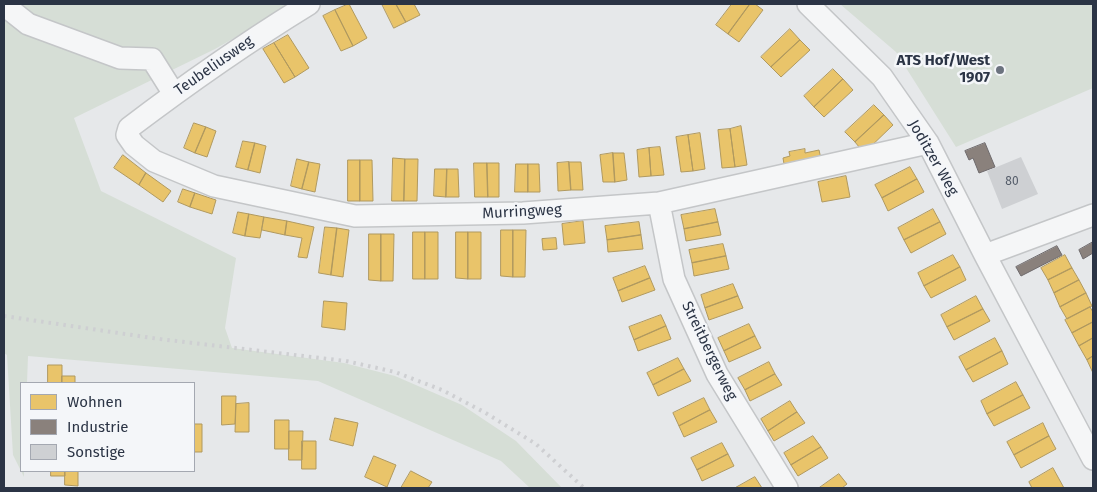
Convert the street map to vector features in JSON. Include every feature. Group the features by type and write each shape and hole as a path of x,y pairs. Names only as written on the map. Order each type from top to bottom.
{"street":[{"name":"Teubeliusweg","path":"127,135 129,128 174,94 268,29 309,4"},
{"name":"Joditzer Weg","path":"808,4 882,77 928,142 1093,459"},
{"path":"4,5 28,24 120,58 152,59 174,94"},
{"name":"Murringweg","path":"127,135 134,146 154,161 214,186 355,216 522,213 659,203 928,142"},
{"name":"Streitbergerweg","path":"659,203 674,279 717,374 786,488"},
{"path":"986,255 1093,215"}],"shaded area":[{"path":"4,4 291,4 215,49 74,118 101,191 236,258 225,328 232,348 344,363 395,376 462,405 516,441 562,488 530,488 501,461 318,381 28,356 27,382 20,382 20,469 13,455 7,355 4,353"},
{"name":"ATS Hof/West 1907","path":"840,4 1093,4 1093,88 956,147 896,52"}],"building: Wohnen":[{"path":"349,4 367,38 353,46 335,10"},
{"path":"382,4 396,4 406,22 394,28"},
{"path":"396,4 414,4 420,15 406,22"},
{"path":"732,4 750,4 728,34 716,25"},
{"path":"750,4 755,4 763,10 739,42 728,34"},
{"path":"335,10 353,46 341,51 323,16"},
{"path":"790,29 800,40 771,67 761,57"},
{"path":"288,35 309,68 295,77 274,43"},
{"path":"800,40 810,50 781,77 771,67"},
{"path":"274,43 295,77 284,83 263,49"},
{"path":"833,69 843,79 814,107 804,96"},
{"path":"843,79 853,90 824,117 814,107"},
{"path":"874,105 884,115 855,142 845,132"},
{"path":"884,115 893,125 864,153 855,142"},
{"path":"194,123 206,127 195,153 184,148"},
{"path":"741,126 747,165 735,167 730,129"},
{"path":"206,127 216,131 207,157 195,153"},
{"path":"730,129 735,167 722,168 718,130"},
{"path":"700,133 705,169 693,171 688,135"},
{"path":"688,135 693,171 681,172 676,137"},
{"path":"243,141 255,143 248,170 236,167"},
{"path":"255,143 266,146 260,173 248,170"},
{"path":"660,147 664,175 651,176 649,148"},
{"path":"649,148 651,176 639,177 637,150"},
{"path":"805,149 805,153 819,150 822,163 785,170 783,158 790,156 789,152"},
{"path":"613,153 615,182 603,182 600,155"},
{"path":"613,153 624,153 627,180 615,182"},
{"path":"123,155 146,173 139,185 114,168"},
{"path":"393,158 405,159 404,201 392,201"},
{"path":"297,159 309,162 302,189 291,186"},
{"path":"405,159 418,159 417,201 404,201"},
{"path":"348,160 360,160 360,201 348,201"},
{"path":"360,160 372,160 373,201 360,201"},
{"path":"309,162 320,164 315,192 302,189"},
{"path":"569,162 571,190 558,191 557,163"},
{"path":"569,162 581,162 583,190 571,190"},
{"path":"474,163 487,163 488,197 475,197"},
{"path":"487,163 499,163 499,197 488,197"},
{"path":"516,164 528,164 528,192 515,192"},
{"path":"528,164 539,164 540,192 528,192"},
{"path":"910,167 917,179 882,198 875,185"},
{"path":"435,169 447,169 446,197 434,196"},
{"path":"447,169 458,169 459,197 446,197"},
{"path":"146,173 171,191 163,202 139,185"},
{"path":"846,176 850,197 822,202 818,182"},
{"path":"917,179 924,192 888,211 882,198"},
{"path":"183,189 195,193 190,207 178,202"},
{"path":"195,193 216,200 212,214 190,207"},
{"path":"715,209 718,222 684,229 681,215"},
{"path":"933,209 940,222 904,240 898,228"},
{"path":"238,212 249,214 245,236 233,233"},
{"path":"249,214 264,217 260,238 245,236"},
{"path":"264,217 287,221 285,235 262,230"},
{"path":"287,221 314,227 307,258 298,257 302,238 285,235"},
{"path":"583,221 585,243 564,245 562,224"},
{"path":"639,222 641,235 607,240 605,226"},
{"path":"718,222 721,235 686,241 684,229"},
{"path":"940,222 946,234 911,253 904,240"},
{"path":"325,227 337,228 331,275 319,273"},
{"path":"337,228 349,230 343,277 331,275"},
{"path":"501,230 513,230 513,277 501,276"},
{"path":"513,230 526,230 525,277 513,277"},
{"path":"413,232 425,232 425,279 413,279"},
{"path":"425,232 438,232 438,279 425,279"},
{"path":"456,232 468,232 468,279 456,278"},
{"path":"468,232 481,232 481,279 468,279"},
{"path":"369,234 381,234 381,281 369,280"},
{"path":"381,234 394,234 393,281 381,281"},
{"path":"641,235 643,249 608,252 607,240"},
{"path":"556,238 557,249 543,250 542,239"},
{"path":"723,244 726,256 692,263 689,250"},
{"path":"953,255 960,267 924,286 918,273"},
{"path":"1065,255 1072,268 1048,280 1041,268"},
{"path":"726,256 729,269 694,276 692,263"},
{"path":"645,266 650,278 618,291 613,278"},
{"path":"960,267 966,280 931,298 924,286"},
{"path":"1072,268 1079,280 1054,293 1048,280"},
{"path":"650,278 655,290 622,302 618,291"},
{"path":"1079,280 1086,293 1060,307 1054,293"},
{"path":"733,284 738,296 705,308 701,295"},
{"path":"1086,293 1092,306 1067,319 1060,307"},
{"path":"738,296 743,308 709,320 705,308"},
{"path":"976,296 983,309 947,327 941,315"},
{"path":"324,301 347,303 345,330 322,327"},
{"path":"1090,307 1093,312 1093,322 1072,333 1065,320"},
{"path":"983,309 990,321 954,340 947,327"},
{"path":"661,315 666,326 634,340 629,327"},
{"path":"1093,322 1093,338 1079,346 1072,333"},
{"path":"749,324 755,336 724,351 718,338"},
{"path":"666,326 671,339 638,351 634,340"},
{"path":"755,336 761,348 729,362 724,351"},
{"path":"995,338 1002,351 966,370 959,357"},
{"path":"1093,338 1093,356 1087,360 1079,346"},
{"path":"1002,351 1008,364 973,382 966,370"},
{"path":"1093,356 1093,373 1087,360"},
{"path":"678,358 684,369 653,385 647,373"},
{"path":"769,362 775,374 745,390 738,378"},
{"path":"48,365 62,365 62,382 48,382"},
{"path":"684,369 691,381 658,396 653,385"},
{"path":"775,374 782,385 750,401 745,390"},
{"path":"62,376 75,376 75,382 62,382"},
{"path":"1016,382 1023,395 987,414 981,401"},
{"path":"1023,395 1030,408 994,426 987,414"},
{"path":"222,396 236,396 235,424 222,425"},
{"path":"704,398 710,410 679,426 673,413"},
{"path":"790,401 797,412 768,431 761,419"},
{"path":"249,403 249,432 235,432 236,404"},
{"path":"710,410 717,422 684,437 679,426"},
{"path":"797,412 805,423 774,441 768,431"},
{"path":"335,418 358,423 353,446 330,440"},
{"path":"275,420 289,420 289,449 275,449"},
{"path":"1043,423 1049,436 1014,455 1007,442"},
{"path":"195,424 202,424 202,452 195,452"},
{"path":"289,431 303,431 302,460 289,460"},
{"path":"813,436 821,447 791,465 784,453"},
{"path":"1049,436 1056,449 1021,468 1014,455"},
{"path":"302,441 316,441 316,469 302,469"},
{"path":"722,443 728,454 697,470 691,458"},
{"path":"821,447 828,458 798,476 791,465"},
{"path":"728,454 734,466 702,481 697,470"},
{"path":"374,456 396,465 387,487 365,477"},
{"path":"1053,468 1064,488 1032,488 1029,482"},
{"path":"411,471 432,482 428,488 401,488"},
{"path":"51,472 65,472 65,476 51,476"},
{"path":"65,472 78,472 78,486 65,485"},
{"path":"839,474 847,484 842,488 819,488"},
{"path":"755,477 762,488 735,488"}],"building: Industrie":[{"path":"985,143 995,167 979,173 973,158 969,160 965,151"},
{"path":"1093,242 1093,253 1083,259 1079,250"},
{"path":"1057,246 1062,255 1021,276 1016,267"}],"building: Sonstige":[{"path":"1021,157 1038,194 1002,209 987,171"}],"railway":[{"path":"4,316 159,339 346,361 395,372 442,390 484,412 536,444 584,488"}],"place":[{"name":"ATS Hof/West 1907","path":"1000,70"}]}
